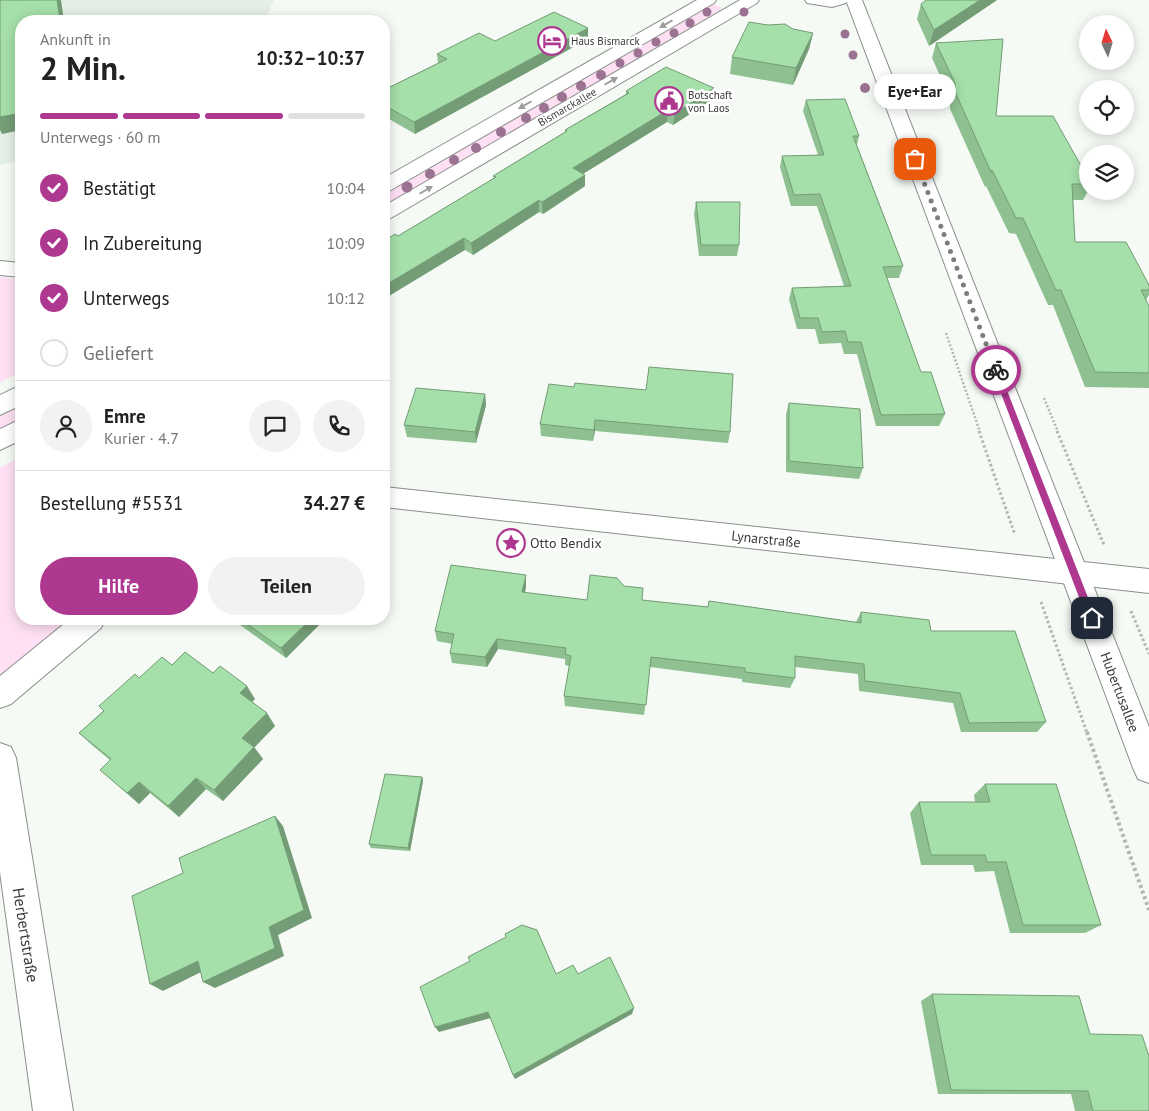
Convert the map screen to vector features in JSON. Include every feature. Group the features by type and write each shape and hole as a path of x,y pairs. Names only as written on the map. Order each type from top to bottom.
{"street":[{"name":"Bismarckallee","path":"390,183 708,0"},
{"name":"Bismarckallee","path":"390,211 751,0"},
{"path":"813,0 832,2 840,0"},
{"name":"Hubertusallee","path":"854,0 1149,768"},
{"path":"0,268 15,269"},
{"path":"0,406 15,397"},
{"path":"0,441 15,432"},
{"name":"Lynarstraße","path":"390,498 1149,580"},
{"path":"0,694 84,625"},
{"name":"Herbertstraße","path":"0,758 53,1111"}],"path":[{"path":"1039,596 1149,910"},
{"path":"1133,615 1149,654"}],"shaded area":[{"path":"0,0 274,0 267,15 15,15 15,161 0,165"},
{"path":"714,4 723,8 390,203 390,192"},
{"path":"0,277 15,278 15,374 0,383"},
{"path":"15,408 15,422 0,431 0,417"},
{"path":"15,459 15,625 63,625 0,677 0,468"}],"building":[{"path":"0,0 57,0 59,15 15,15 15,114 0,117"},
{"path":"926,0 980,0 934,30 921,4"},
{"path":"554,12 588,28 414,122 390,108 390,87 447,59 437,54 479,33 495,41"},
{"path":"749,22 768,25 785,24 793,29 813,33 796,68 732,57"},
{"path":"1003,39 996,116 1053,116 1079,162 1079,184 1072,184 1075,242 1126,242 1149,285 1149,290 1141,290 1149,306 1149,373 1095,372 1061,290 1056,290 1023,218 1016,218 992,170 991,172 956,94 955,83 936,43"},
{"path":"666,67 714,88 675,113 668,110 573,168 585,175 542,202 539,200 471,243 464,238 390,282 390,237 395,234 398,236 496,177 493,176 567,131 565,130 629,93 626,91"},
{"path":"845,99 859,136 853,136 903,266 883,267 921,372 931,372 945,414 881,415 861,342 848,342 845,331 822,332 818,318 800,318 792,288 851,286 820,194 794,195 782,156 824,155 806,100"},
{"path":"696,202 740,202 739,245 701,245"},
{"path":"649,367 733,374 730,432 595,420 594,430 540,424 549,384 574,387 575,383 646,390"},
{"path":"416,388 485,394 475,432 404,425"},
{"path":"789,403 860,409 863,468 789,461"},
{"path":"451,565 526,575 522,592 587,600 590,575 617,578 624,586 643,588 642,600 708,607 709,601 861,623 861,612 929,620 931,631 1015,631 1046,722 969,723 960,693 865,681 864,664 795,656 795,678 745,672 745,668 651,657 646,705 564,696 571,656 565,654 566,648 497,639 485,657 450,653 454,634 435,631"},
{"path":"248,625 305,625 281,648"},
{"path":"185,652 213,673 220,666 247,686 240,693 267,713 242,738 254,747 214,790 196,778 168,806 139,782 127,793 100,770 111,759 79,733 104,711 99,706 135,674 139,678 162,657 172,665"},
{"path":"385,774 422,777 408,848 369,844"},
{"path":"985,784 1056,784 1101,925 1023,925 1006,862 987,862 985,855 931,855 919,802 990,802"},
{"path":"275,816 304,910 269,927 275,948 203,982 198,961 150,984 132,896 183,873 179,858"},
{"path":"522,925 537,930 556,974 573,965 578,974 610,957 634,1008 513,1075 488,1012 435,1027 420,987 470,961 468,957 506,937 505,934"},
{"path":"932,994 1079,996 1090,1034 1142,1035 1149,1056 1149,1111 1093,1111 1088,1091 951,1090"}],"way so far":[{"path":"915,159 996,370"}],"place":[{"name":"Haus Bismarck","path":"552,41"},
{"name":"Botschaft von Laos","path":"669,101"},
{"name":"Eye+Ear","path":"915,159"},
{"name":"Otto Bendix","path":"511,543"}],"route":[{"path":"996,370 1092,618"}]}
